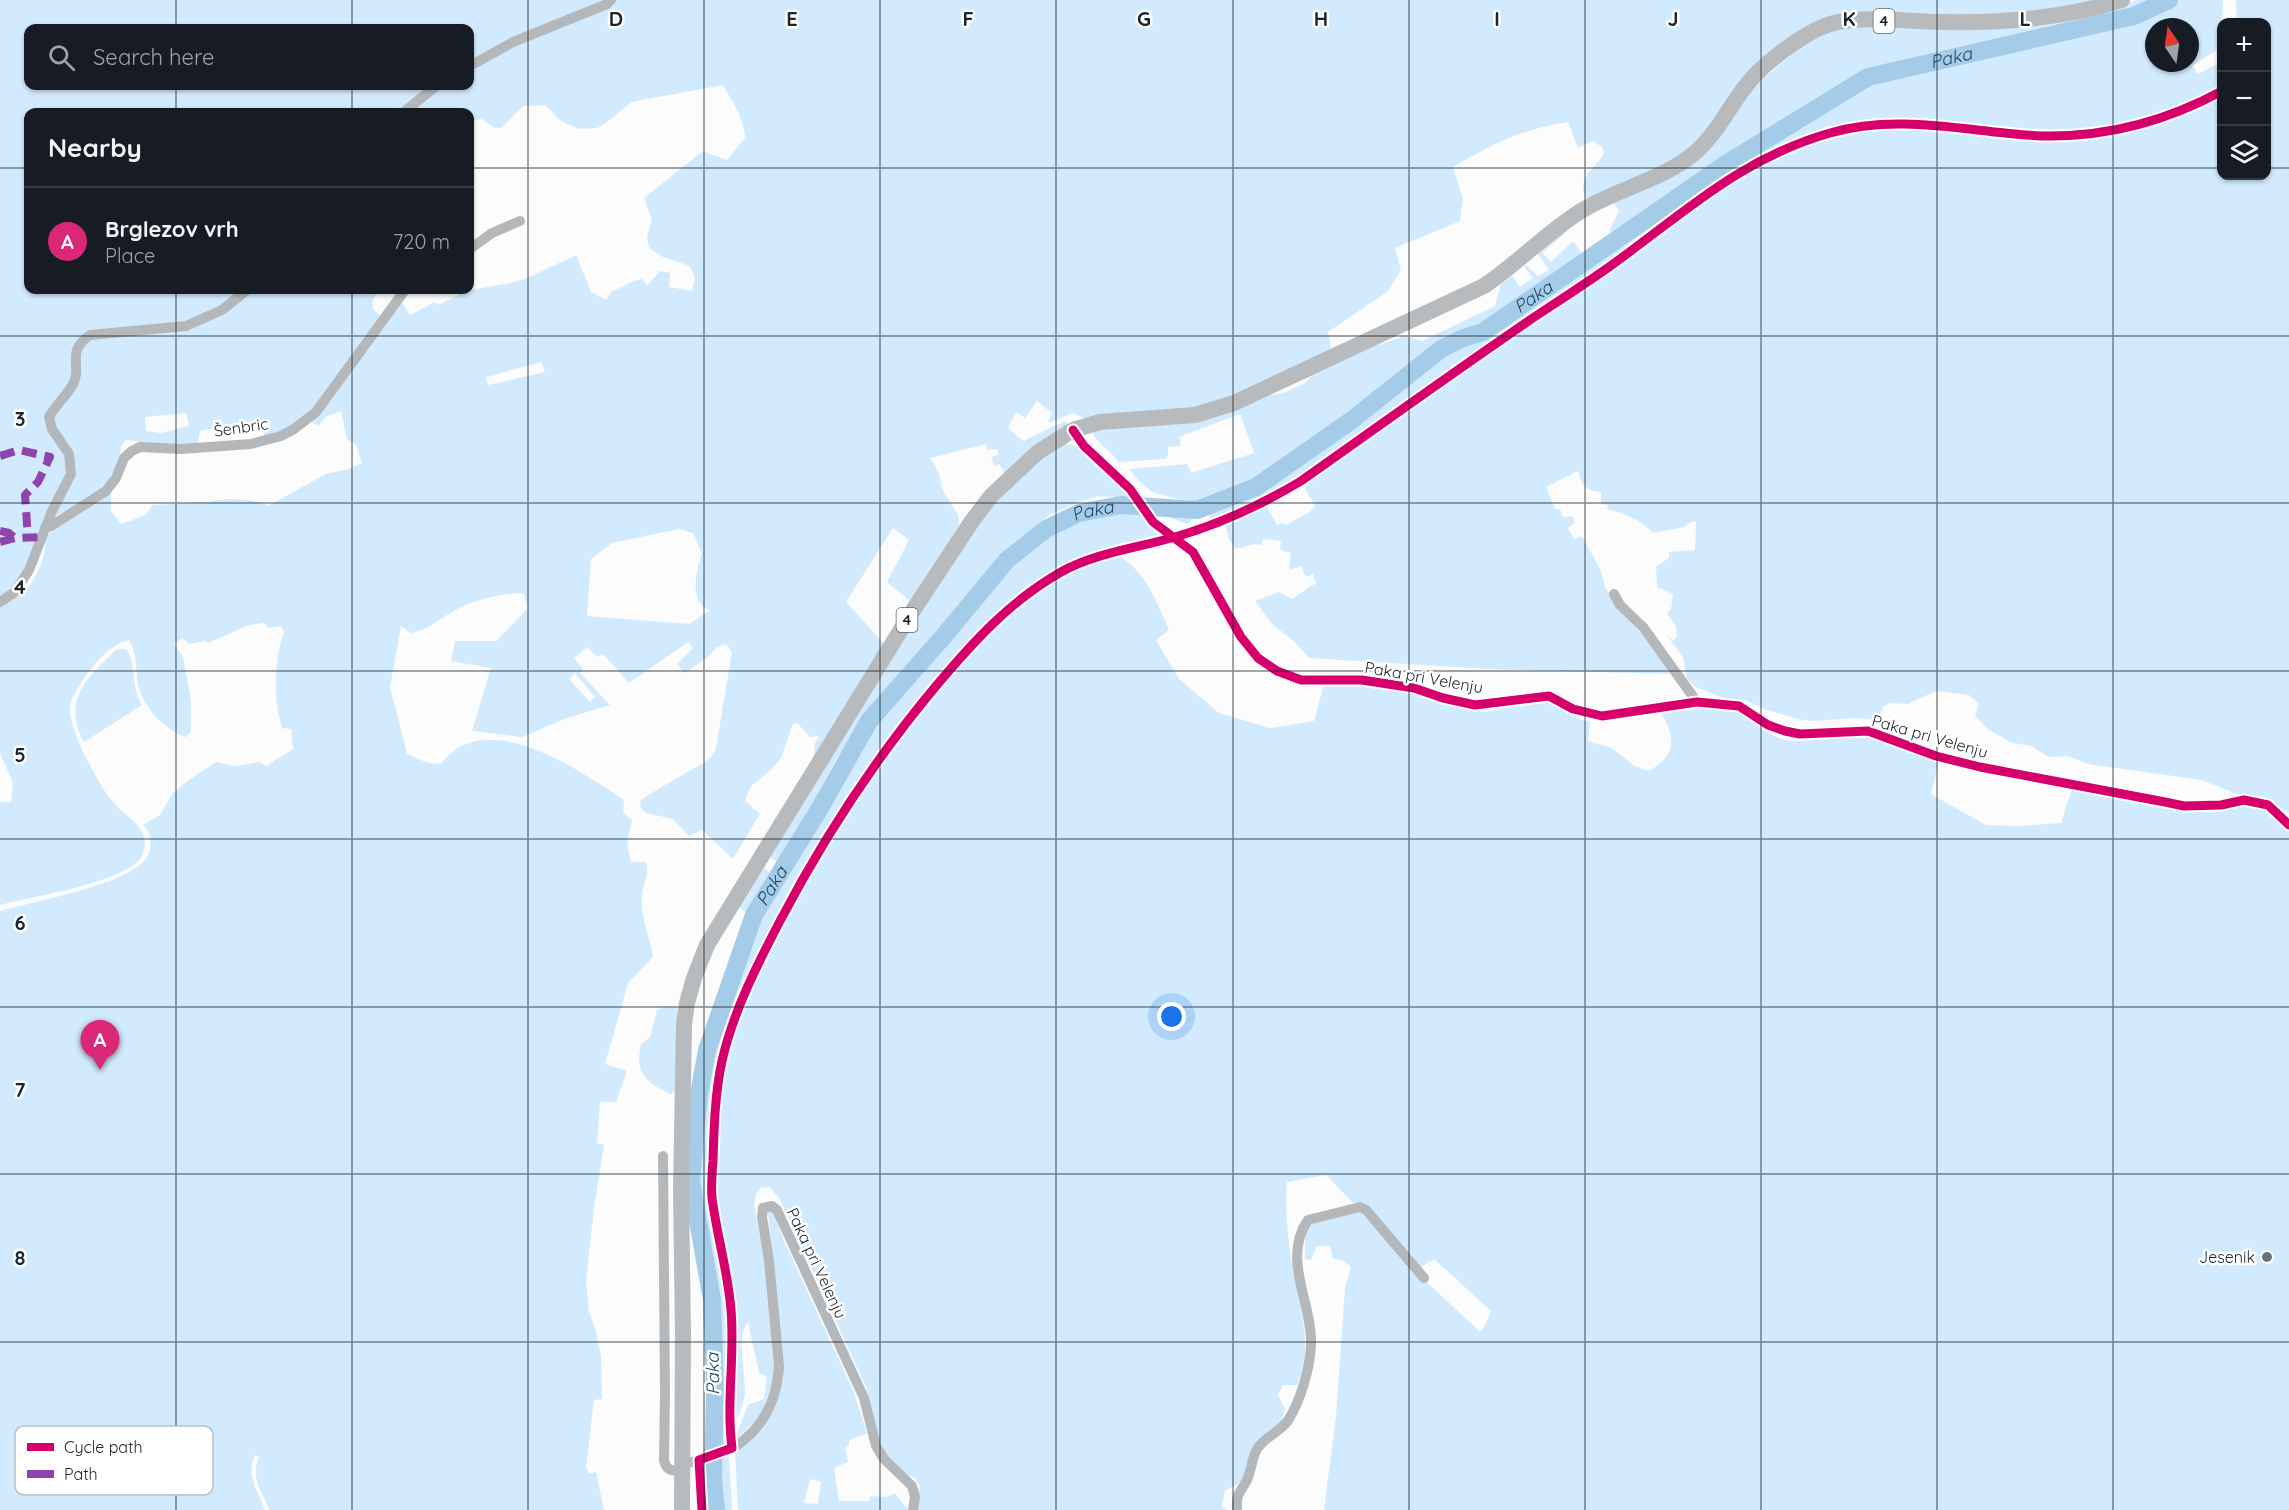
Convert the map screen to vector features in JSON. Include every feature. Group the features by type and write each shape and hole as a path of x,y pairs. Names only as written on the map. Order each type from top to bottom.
{"main road":[{"name":"4","path":"682,1510 682,1100 684,1024 694,978 707,945 720,922 789,814 910,615 991,496 1038,452 1073,430 1100,422 1194,415 1234,403 1484,286 1581,211 1648,180 1688,157 1717,128 1755,75 1810,33 1834,23 1862,20 1946,22 2034,18 2090,9 2122,0"}],"street":[{"path":"474,64 513,42 607,4 611,0"},
{"path":"409,108 431,90"},
{"path":"474,246 492,233 520,221"},
{"path":"0,602 15,592 29,570 45,528 71,474 69,454 52,429 50,417 56,404 73,384 74,354 80,342 90,335 186,326 222,310 242,294"},
{"name":"Šenbric","path":"45,528 106,491 116,478 124,458 140,447 182,449 251,444 275,438 294,429 316,412 402,294"},
{"name":"Paka pri Velenju","path":"1073,430 1084,446 1130,489 1153,522 1193,552 1241,637 1258,658 1277,671 1301,680 1362,680 1383,683 1414,688 1443,698 1475,705 1549,696 1573,709 1602,716 1697,702 1739,706 1768,725 1785,731 1800,734 1868,731 1936,756 1980,767 2184,806 2221,805 2244,800 2268,805 2289,825"},
{"path":"1614,594 1620,605 1643,627 1697,702"},
{"path":"663,1156 664,1460 665,1467 669,1470 683,1467"},
{"name":"Paka pri Velenju","path":"683,1467 729,1450 749,1435 766,1416 773,1402 778,1383 776,1330 762,1217 763,1208 772,1206 777,1210 864,1398 876,1446 884,1459 912,1486 915,1497 913,1510"},
{"path":"1237,1510 1237,1498 1247,1480 1256,1450 1290,1418 1304,1383 1309,1362 1311,1331 1299,1279 1298,1258 1300,1237 1308,1220 1360,1207 1366,1210 1424,1278"}],"shaded area":[{"path":"0,0 2100,0 2053,10 1806,30 1691,152 1586,200 1583,192 1584,180 1604,154 1602,147 1593,141 1578,148 1568,122 1537,128 1508,138 1453,167 1463,199 1460,221 1395,248 1401,270 1388,291 1328,332 1331,348 1299,367 1228,400 1179,412 1086,419 1072,413 1050,423 1048,421 1052,413 1037,401 1025,418 1016,412 1008,428 1023,441 1065,421 1068,425 1005,473 999,464 994,466 991,457 998,455 997,449 987,450 986,444 930,458 939,473 942,489 958,515 959,526 912,603 887,582 909,540 893,528 846,602 887,647 814,756 815,743 819,736 810,737 797,723 793,724 781,758 770,771 751,786 745,801 760,814 733,859 702,830 689,836 673,819 646,813 640,807 641,800 648,795 712,756 716,748 732,652 726,644 717,647 708,657 685,673 677,664 693,648 688,642 629,683 603,654 598,657 587,647 574,658 583,669 580,673 610,705 567,718 522,737 472,731 491,668 451,661 455,641 496,641 528,608 524,593 496,596 468,604 417,632 411,633 401,626 390,687 407,754 428,763 441,764 460,747 482,740 506,741 532,748 558,760 583,773 624,800 623,813 632,820 627,844 631,862 646,862 647,866 642,904 653,957 628,983 605,1064 627,1071 616,1102 600,1102 597,1143 604,1145 586,1281 589,1313 595,1327 601,1356 602,1399 594,1400 586,1467 589,1474 596,1472 604,1510 269,1510 256,1478 259,1457 255,1455 251,1470 252,1476 265,1510 0,1510 0,911 93,887 128,873 143,863 149,851 149,834 143,825 160,815 173,793 186,782 216,762 236,766 259,762 266,766 293,749 291,729 282,728 277,705 278,655 284,632 281,626 268,628 264,623 249,625 208,643 205,641 189,644 182,638 174,644 183,657 191,701 191,732 186,737 165,725 147,705 138,684 135,659 129,640 115,646 102,656 82,681 73,696 70,716 79,742 101,785 115,804 141,830 145,844 142,855 129,868 113,876 74,888 0,905 0,802 11,802 13,783 0,753 0,607 16,598 33,580 45,551 45,537 60,524 111,492 111,511 121,524 146,515 152,505 231,499 248,500 268,506 326,474 349,469 362,463 356,445 347,439 341,411 326,417 318,426 310,421 401,301 410,315 435,302 438,305 461,294 474,294 474,289 512,283 576,255 591,292 606,300 612,291 634,281 643,279 648,285 660,271 670,273 669,287 692,291 695,278 690,266 663,257 649,248 647,237 652,220 644,198 703,151 727,160 745,138 740,118 723,85 631,102 597,128 579,129 561,121 545,105 523,106 501,128 493,127 482,119 474,120 474,108 24,108 24,294 376,294 372,301 373,309 382,317 320,401 292,427 265,438 262,426 236,431 235,424 200,431 198,444 168,446 126,440 121,447 119,461 104,490 57,515 36,537 31,560 13,589 0,596","holes":["541,362 545,372 488,385 486,377","186,413 189,426 161,433 146,431 145,417","679,529 693,533 702,554 696,577 696,593 703,606 710,610 689,624 587,616 591,559 612,543","575,673 595,697 590,702 569,679"]},
{"path":"2137,0 2223,0 2222,18 2217,18 2217,50 2199,61 2199,18 2145,18 2145,72 2196,72 2198,74 2217,64 2217,180 2271,180 2271,18 2237,18 2236,0 2289,0 2289,813 2261,796 2239,795 2202,780 2088,764 2068,756 2048,757 2032,746 2012,743 1988,729 1975,716 1979,704 1969,695 1936,691 1908,704 1890,703 1884,706 1877,720 1855,718 1814,721 1797,719 1764,709 1745,700 1725,699 1696,687 1687,679 1683,657 1665,633 1673,641 1677,636 1676,626 1667,613 1671,609 1673,594 1657,587 1656,566 1669,558 1669,552 1695,550 1696,522 1692,521 1684,527 1653,533 1632,518 1607,509 1608,505 1601,504 1601,492 1585,486 1578,471 1546,487 1555,509 1560,509 1563,517 1572,516 1575,522 1568,528 1574,539 1582,536 1601,571 1605,588 1673,674 1489,669 1309,658 1296,643 1271,623 1255,601 1279,592 1292,599 1316,583 1313,574 1306,577 1301,566 1289,570 1291,553 1280,550 1281,541 1263,539 1261,545 1235,548 1229,539 1225,523 1267,507 1277,525 1283,523 1286,525 1311,511 1315,506 1302,483 1317,472 1314,469 1264,499 1225,517 1211,521 1209,513 1247,497 1275,481 1353,427 1394,390 1443,352 1458,344 1469,346 1477,342 1568,281 1617,238 1609,230 1619,211 1613,202 1659,181 1746,93 1802,46 1827,33 1849,26 2098,13"},
{"path":"1564,230 1566,232 1542,253 1551,262 1573,241 1584,256 1483,327 1447,337 1353,415 1252,484 1197,504 1152,492 1136,478 1130,469 1187,464 1191,473 1254,453 1240,414 1179,437 1181,446 1168,447 1166,459 1118,462 1094,435 1092,430 1286,392 1305,383 1314,373 1369,348 1405,336 1422,341 1495,306 1501,284 1512,276 1520,287 1533,278 1524,266 1526,265 1538,276 1549,270 1536,251"},
{"path":"1069,444 1084,451 1132,498 1098,496 1077,503 1051,514 1010,546 951,622 867,715 834,763 780,864 769,856 983,514 1034,461 1060,445"},
{"path":"1140,511 1152,528 1159,533 1159,537 1084,560 1048,577 1015,599 1018,601 1069,570 1119,556 1137,570 1155,598 1169,630 1156,640 1179,679 1219,713 1270,728 1314,721 1324,684 1354,684 1420,694 1441,704 1484,712 1544,702 1557,705 1582,720 1590,721 1588,741 1612,748 1633,765 1648,771 1664,759 1671,745 1669,729 1660,711 1699,707 1719,708 1737,712 1785,740 1800,741 1845,733 1863,734 1897,744 1939,761 1931,794 1986,825 2018,826 2061,823 2072,789 2140,804 2191,812 2237,806 2255,807 2265,810 2278,819 2289,830 2289,1510 1324,1510 1336,1416 1345,1288 1351,1267 1344,1261 1333,1259 1330,1246 1317,1246 1311,1260 1305,1259 1305,1226 1360,1212 1416,1272 1480,1332 1491,1311 1434,1259 1418,1269 1365,1205 1352,1202 1326,1175 1287,1182 1288,1236 1305,1337 1302,1372 1297,1385 1283,1385 1278,1395 1285,1409 1281,1420 1272,1432 1262,1437 1253,1446 1244,1478 1238,1484 1225,1490 1222,1507 1227,1510 916,1510 920,1486 915,1478 903,1473 882,1450 866,1387 779,1198 770,1187 760,1188 754,1204 764,1259 775,1377 760,1417 737,1438 748,1405 764,1399 767,1377 759,1373 748,1322 742,1337 744,1398 734,1426 731,1426 734,1330 724,1257 721,1256 729,1309 730,1346 727,1443 718,1446 721,1405 720,1334 696,1180 696,1140 700,1101 710,1054 749,950 756,922 808,838 848,763 871,727 974,613 1016,554 1022,556 1048,533 1080,519 1103,514"},
{"path":"1165,512 1196,516 1187,524 1171,518"},
{"path":"117,649 126,649 129,654 138,698 142,705 84,742 78,727 77,701 88,680"},
{"path":"762,867 773,874 748,914 737,905"},
{"path":"666,1006 675,1007 678,1010 676,1091 671,1094 648,1080 639,1062 641,1044 650,1037 657,1010"},
{"path":"773,1211 784,1241 853,1390 867,1433 849,1440 849,1445 845,1447 848,1462 834,1468 839,1501 869,1501 871,1496 886,1497 895,1493 908,1510 738,1510 735,1452 753,1437 766,1420 776,1402 782,1380 768,1212","holes":["810,1479 821,1482 818,1504 804,1503"]},
{"path":"729,1457 732,1510 720,1510 717,1461"},
{"path":"710,1463 713,1510 705,1510 704,1465"}],"waterway":[{"name":"Paka","path":"716,1510 713,1480 715,1392 712,1300 691,1181 699,1094 707,1050 754,915 820,808 869,721 1007,560 1046,529 1079,513 1121,505 1197,510 1256,487 1352,420 1441,349 1463,338 1483,332 1726,164 1868,77 2134,16 2169,0"}],"marked path":[{"path":"0,456 19,450 50,457 38,482 25,495 28,538"},
{"path":"0,531 9,533 15,538"},
{"path":"0,542 15,538 41,537"}],"cycle path":[{"path":"702,1510 699,1460 732,1448 730,1431 731,1310 712,1198 714,1123 718,1085 732,1025 754,972 780,921 814,859 852,799 871,770 936,686 993,623 1043,583 1074,565 1208,526 1255,506 1301,481 1609,267 1713,190 1767,157 1797,144 1854,127 1903,124 2026,135 2077,135 2151,121 2217,94"},
{"path":"1073,430 1084,446 1130,489 1153,522 1193,552 1241,637 1258,658 1277,671 1301,680 1362,680 1414,688 1443,698 1475,705 1549,696 1573,709 1602,716 1697,702 1739,706 1768,725 1785,731 1800,734 1868,731 1936,756 1980,767 2184,806 2221,805 2244,800 2268,805 2289,825"}],"place":[{"name":"Brglezov vrh","path":"100,1070"},
{"name":"Jesenik","path":"2267,1257"}]}
